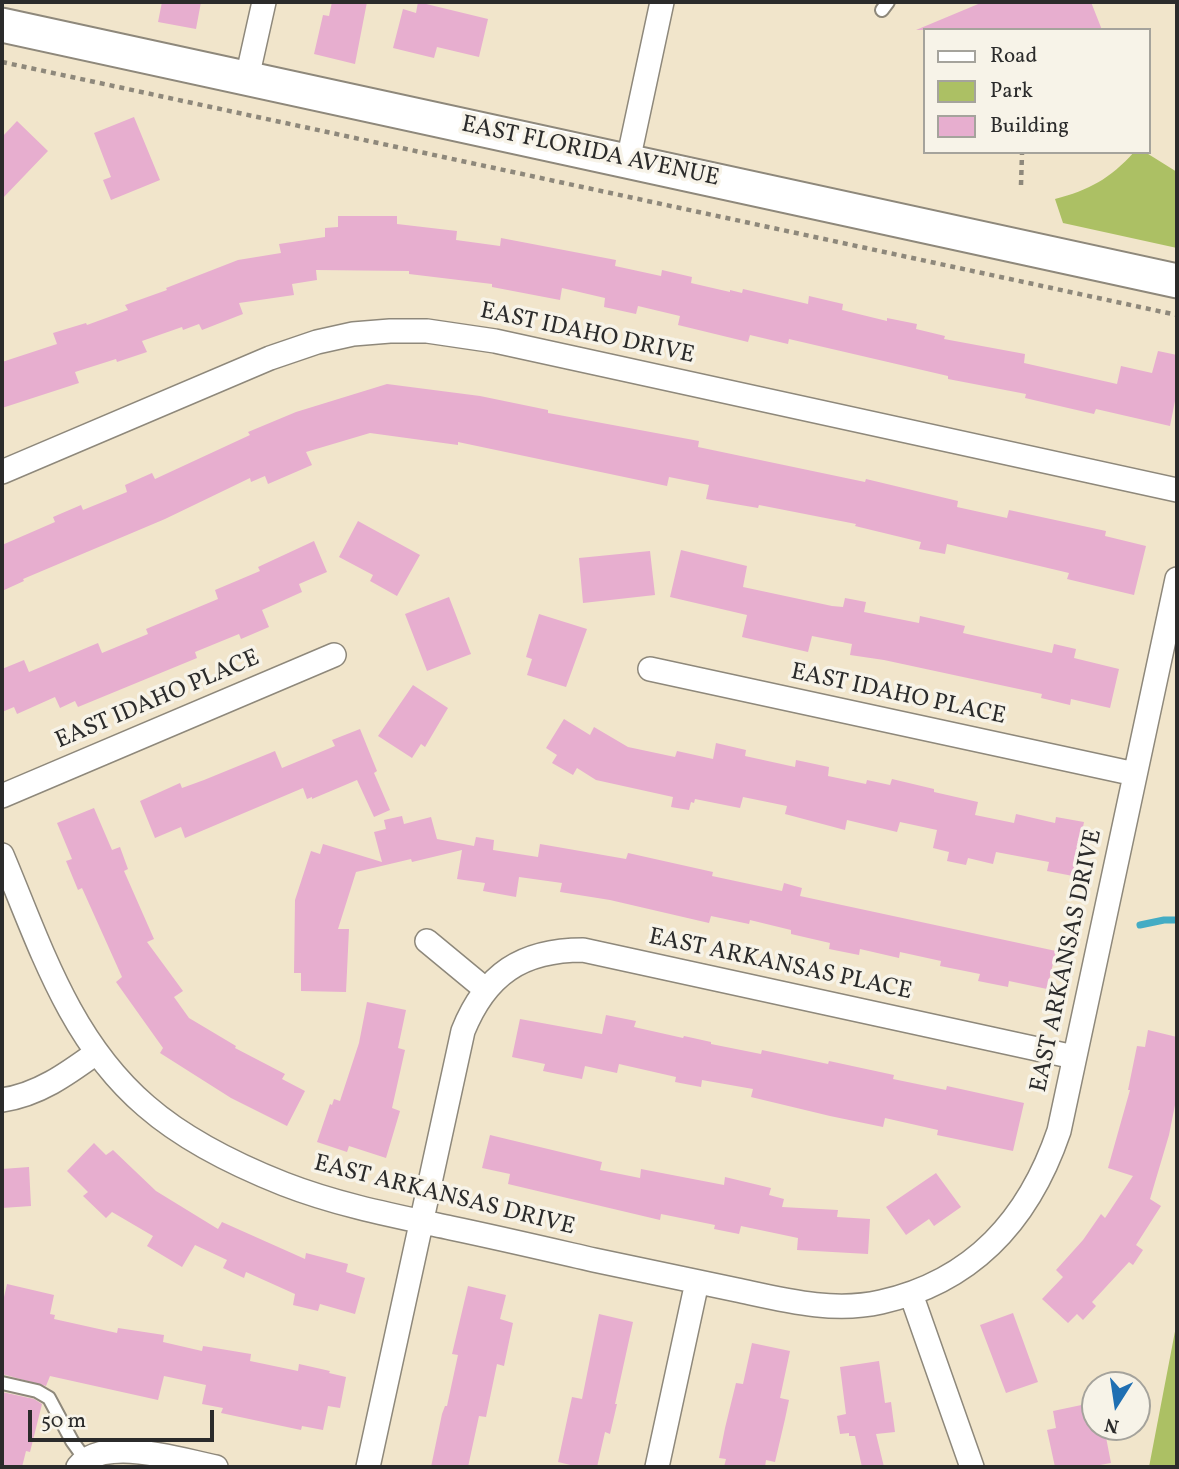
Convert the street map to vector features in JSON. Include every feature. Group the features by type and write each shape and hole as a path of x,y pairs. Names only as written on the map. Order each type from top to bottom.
{"street":[{"path":"247,78 264,2"},
{"path":"628,161 662,2"},
{"name":"EAST FLORIDA AVENUE","path":"2,25 1177,281"},
{"name":"EAST IDAHO DRIVE","path":"2,472 270,358 317,342 353,334 427,331 484,339 1177,490"},
{"name":"EAST ARKANSAS DRIVE","path":"2,855 57,985 77,1025 110,1071 146,1107 188,1136 247,1168 287,1185 350,1206 697,1282 806,1304 842,1307 877,1303 911,1294 939,1282 969,1264 996,1241 1018,1214 1049,1159 1059,1131 1177,579"},
{"name":"EAST IDAHO PLACE","path":"2,796 334,655"},
{"name":"EAST IDAHO PLACE","path":"650,669 1135,774"},
{"path":"427,941 485,989"},
{"name":"EAST ARKANSAS PLACE","path":"368,1467 463,1031 471,1009 485,989 515,964 560,950 583,950 1074,1057"},
{"path":"2,1100 35,1091 59,1079 96,1053"},
{"path":"657,1467 697,1282"},
{"path":"911,1294 972,1467"},
{"path":"81,1463 100,1453 124,1451 216,1467"}],"lane":[{"path":"2,1383 37,1391 49,1398 81,1463"}],"path":[{"path":"2,62 1177,315"},
{"path":"1021,185 1022,154"}],"green space":[{"path":"1132,154 1148,154 1177,172 1177,248 1063,223 1055,199 1078,192 1116,169"},
{"path":"1177,1321 1177,1467 1149,1467"}],"building":[{"path":"162,2 201,2 196,29 158,22"},
{"path":"332,2 367,2 355,64 314,54 323,15 329,16"},
{"path":"418,2 488,19 479,57 437,47 434,58 393,48 403,9 416,13"},
{"path":"983,2 1091,2 1101,28 923,28 916,30"},
{"path":"134,117 160,180 111,200 103,180 111,177 94,133"},
{"path":"17,121 48,151 2,199 2,137"},
{"path":"338,216 397,216 397,224 457,231 456,240 500,246 501,238 616,260 615,266 661,276 662,270 692,277 691,283 730,292 742,293 743,289 808,304 809,296 843,304 842,310 887,321 887,318 917,324 916,329 945,336 944,339 1025,354 1024,363 1117,384 1121,366 1152,373 1158,351 1177,355 1177,391 1170,426 1096,409 1094,414 1025,398 1026,394 948,379 948,376 789,339 788,344 750,335 748,342 678,325 680,316 638,306 636,314 604,307 605,298 562,288 560,300 492,287 492,284 409,274 409,271 316,270 317,280 292,284 294,295 239,303 243,314 202,330 199,324 183,330 182,327 142,341 147,352 75,372 79,383 2,408 2,362 57,344 53,333 86,323 87,325 128,310 125,305 167,290 166,288 238,260 281,253 279,244 325,237 325,228 338,227"},
{"path":"387,384 480,396 548,410 548,413 699,441 698,447 865,482 866,479 958,501 957,507 1007,518 1009,510 1106,531 1105,536 1146,546 1134,595 1067,579 1069,573 947,544 945,554 919,549 921,542 855,526 856,524 759,505 758,508 706,499 709,485 669,477 667,486 458,442 458,445 370,433 306,452 312,465 268,484 265,476 251,482 250,478 165,519 23,579 24,581 2,591 2,545 55,522 53,517 81,505 83,510 127,492 125,485 152,473 155,479 250,435 248,432 296,412"},
{"path":"358,521 420,555 397,596 370,581 373,575 339,557"},
{"path":"314,541 327,572 299,584 302,592 262,610 269,627 241,639 239,634 195,652 197,658 78,707 75,701 60,708 55,697 17,714 14,707 2,712 2,669 24,660 29,672 98,643 102,653 148,634 146,629 218,599 215,590 260,571 258,567"},
{"path":"681,550 747,566 743,587 832,606 843,607 845,598 866,602 864,612 919,623 920,616 965,626 963,633 1052,653 1054,644 1076,649 1074,658 1119,669 1110,708 1071,699 1070,705 1041,698 1042,694 850,655 852,644 812,636 808,652 742,637 747,615 670,597"},
{"path":"650,551 655,595 583,603 579,558"},
{"path":"449,597 471,654 427,671 405,614"},
{"path":"539,614 587,629 566,687 527,675 532,659 526,657"},
{"path":"413,685 448,708 425,747 421,744 412,758 378,736"},
{"path":"564,719 590,735 594,727 628,747 675,757 677,751 713,759 716,743 746,750 745,756 795,767 796,760 829,767 828,776 866,784 867,780 890,785 892,779 934,789 934,792 978,802 975,815 1014,823 1016,814 1055,823 1056,817 1084,822 1073,876 1047,871 1049,862 996,852 993,864 968,858 966,865 947,861 949,852 933,848 937,830 900,822 897,832 847,820 845,830 785,814 787,806 743,797 740,808 695,799 689,810 671,807 673,797 596,780 577,768 573,775 552,763 557,755 546,748"},
{"path":"360,729 377,771 374,773 390,810 374,817 357,780 312,799 307,799 303,788 185,838 181,827 155,838 140,801 180,783 182,788 275,751 282,768 335,746 332,740"},
{"path":"94,808 112,850 120,847 128,869 124,871 154,939 147,942 183,991 174,997 189,1018 236,1046 235,1048 285,1074 282,1079 305,1091 287,1126 231,1098 160,1053 163,1048 116,982 122,977 82,888 78,890 66,861 72,859 57,823"},
{"path":"402,816 404,824 431,817 437,839 474,846 476,837 494,840 493,850 538,857 540,844 626,859 628,853 713,872 712,876 782,891 784,883 802,888 800,896 1056,951 1047,989 1009,981 1008,987 978,981 980,974 940,966 941,961 900,952 899,958 860,949 859,955 829,949 830,943 791,934 791,930 750,920 749,924 711,916 709,923 610,900 560,892 562,883 519,877 516,897 483,891 485,883 457,879 462,850 356,872 338,929 349,929 346,992 301,991 301,973 294,973 295,900 311,851 320,854 323,844 382,862 374,832 386,829 384,820"},
{"path":"367,1002 406,1010 398,1048 405,1050 392,1108 400,1111 386,1158 349,1146 347,1152 317,1142 330,1104 332,1105 334,1099 340,1101 359,1043"},
{"path":"606,1015 636,1021 634,1027 711,1044 761,1054 762,1050 828,1064 829,1061 894,1075 893,1079 946,1090 947,1086 1024,1103 1013,1151 937,1135 938,1130 885,1118 883,1127 830,1116 751,1097 753,1089 702,1080 701,1087 675,1082 676,1077 619,1064 617,1073 585,1066 582,1079 543,1071 545,1064 512,1057 520,1019 602,1034"},
{"path":"1148,1030 1177,1037 1177,1095 1169,1135 1150,1199 1161,1206 1136,1245 1143,1250 1133,1265 1129,1262 1092,1302 1096,1306 1083,1320 1077,1314 1068,1323 1042,1299 1063,1277 1056,1270 1083,1240 1101,1214 1105,1218 1133,1176 1108,1168 1130,1090 1137,1046 1145,1047"},
{"path":"490,1135 602,1162 600,1170 640,1178 641,1169 724,1185 725,1177 771,1188 769,1195 784,1199 782,1207 838,1210 837,1217 870,1219 868,1254 797,1250 798,1238 741,1226 739,1234 714,1229 715,1225 661,1214 660,1220 508,1184 510,1174 482,1168"},
{"path":"94,1143 106,1155 113,1150 156,1191 218,1229 222,1222 305,1259 306,1253 348,1264 346,1272 365,1278 355,1314 320,1304 318,1311 293,1305 295,1294 246,1272 244,1278 223,1268 227,1260 195,1245 182,1267 147,1246 153,1236 112,1212 106,1218 83,1196 88,1192 67,1171"},
{"path":"29,1167 31,1206 2,1208 2,1169"},
{"path":"936,1173 961,1207 934,1226 929,1219 906,1235 886,1207"},
{"path":"7,1284 54,1295 50,1314 55,1315 54,1319 117,1333 118,1328 164,1335 163,1342 202,1351 203,1346 251,1354 250,1361 298,1371 299,1364 330,1371 329,1373 346,1377 340,1408 328,1406 323,1430 302,1426 301,1430 221,1413 223,1408 202,1404 206,1385 164,1376 158,1400 50,1376 46,1386 2,1374 2,1306"},
{"path":"468,1286 506,1295 500,1319 513,1323 504,1366 497,1364 486,1417 479,1416 468,1467 431,1467 458,1355 452,1354"},
{"path":"1013,1313 1038,1382 1006,1393 980,1325"},
{"path":"599,1314 633,1322 610,1434 605,1432 597,1467 579,1467 558,1462 572,1397 582,1399"},
{"path":"752,1343 790,1351 780,1398 789,1400 785,1419 775,1462 766,1460 765,1467 724,1467 726,1459 719,1458 725,1428 736,1383 743,1384"},
{"path":"879,1361 885,1403 891,1402 895,1432 876,1434 884,1467 862,1467 855,1436 849,1436 849,1433 840,1434 837,1416 846,1414 840,1367"},
{"path":"2,1392 34,1399 42,1404 30,1452 26,1451 22,1467 2,1467"},
{"path":"1081,1405 1081,1441 1107,1441 1111,1463 1089,1467 1055,1467 1047,1430 1056,1428 1053,1411"}],"waterway":[{"path":"1140,925 1177,920"}]}
